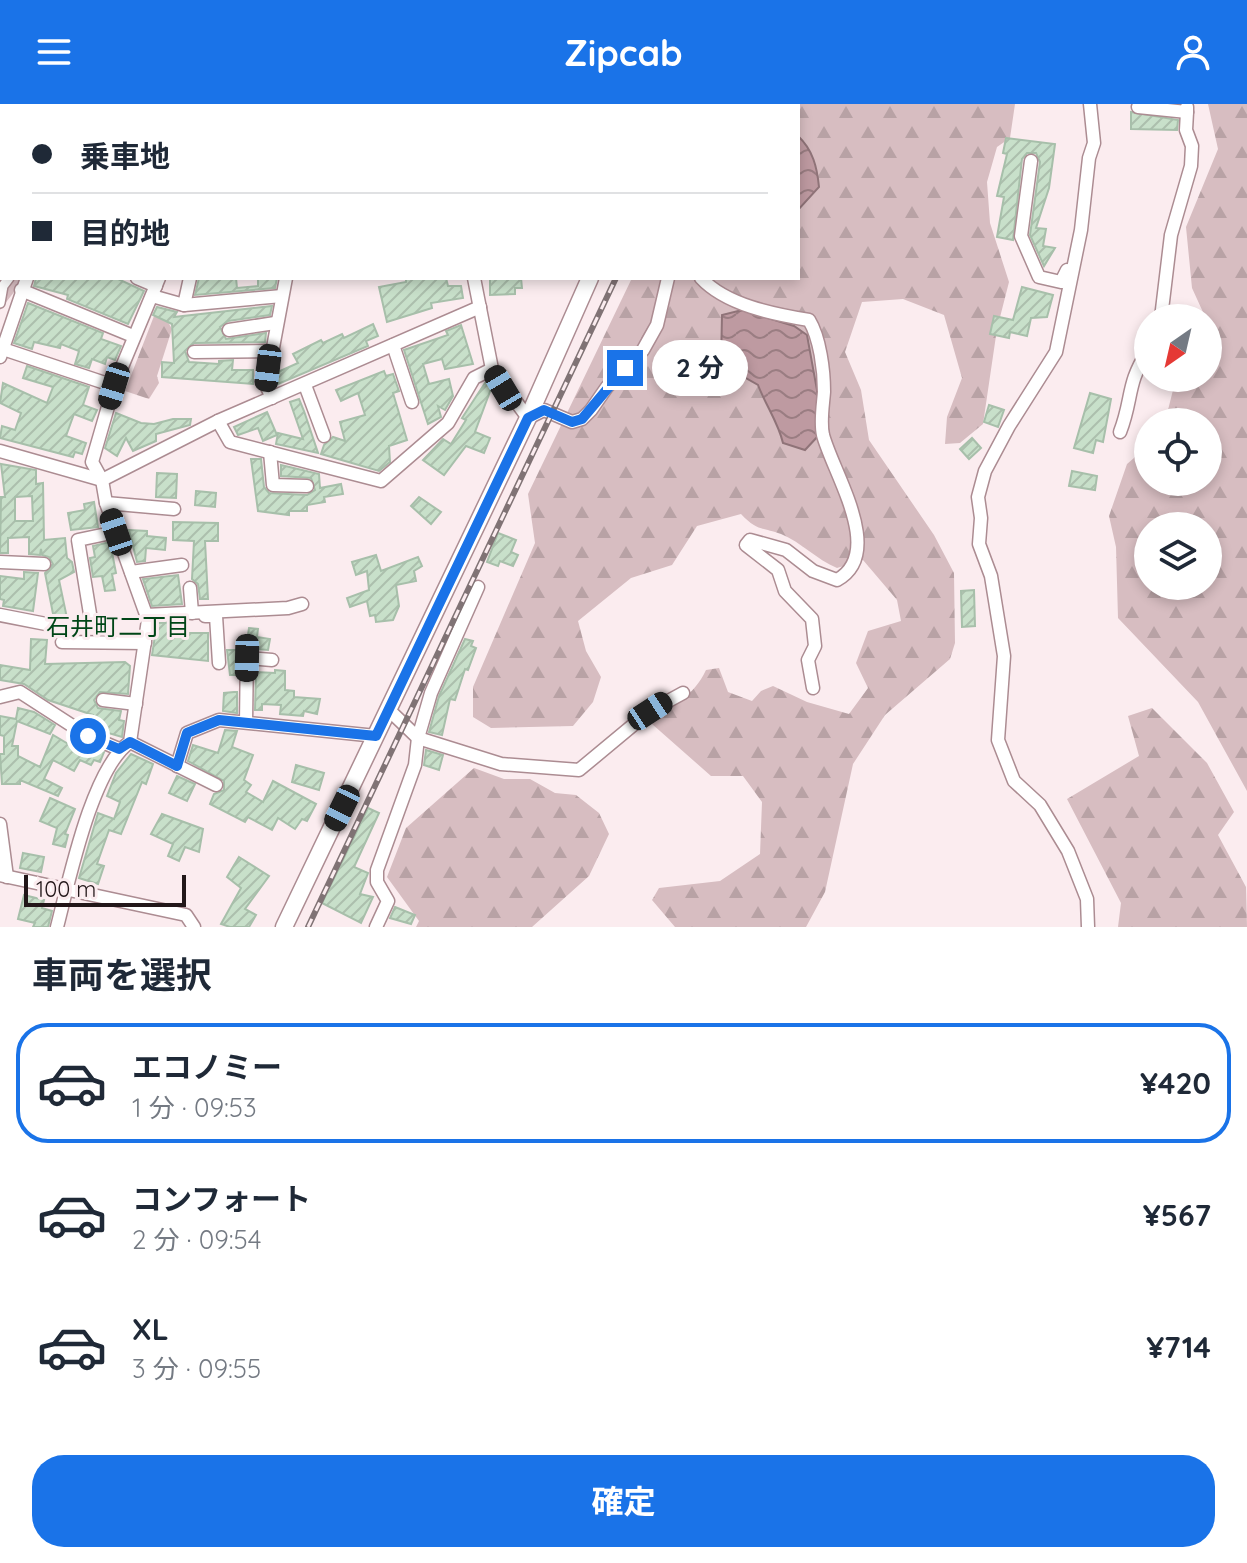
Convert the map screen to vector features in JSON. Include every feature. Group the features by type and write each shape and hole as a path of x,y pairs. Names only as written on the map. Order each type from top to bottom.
{"street":[{"path":"1088,927 1087,899 1068,851 1040,805 1014,781 998,740 1004,656 991,576 979,544 981,518 978,497 985,471 1056,352 1081,230 1089,158 1094,143 1090,104"},
{"path":"1138,107 1187,108 1186,130 1192,146 1191,166 1169,244 1163,304"},
{"path":"1031,161 1021,236 1030,261 1039,277 1061,282 1073,260"},
{"path":"0,303 3,286 8,280"},
{"path":"184,305 190,280"},
{"path":"272,398 266,385 275,323 286,280"},
{"path":"474,280 492,369 528,418"},
{"path":"284,927 528,418 589,280"},
{"path":"528,418 544,410 572,422 582,419 607,387 643,350 657,325 668,280"},
{"path":"703,280 713,291 732,299 809,320 815,331 824,386 822,432 855,516 856,563 851,572 837,580 813,571 774,545 750,540 746,545 778,570 785,591 812,619 815,646 808,660 813,688"},
{"path":"114,386 2,353 24,284 133,336"},
{"path":"57,927 93,801 119,749 130,742 145,643 146,615 106,503 102,480 92,462 114,386 156,287 184,305 282,296"},
{"path":"0,451 102,480 218,421 480,307"},
{"path":"229,330 275,323"},
{"path":"393,345 412,402"},
{"path":"194,352 270,351"},
{"path":"218,421 230,442 381,481 448,423 474,378 492,369"},
{"path":"1120,432 1128,410 1127,390 1134,377"},
{"path":"305,385 324,436"},
{"path":"270,452 273,485 307,486"},
{"path":"106,503 174,509"},
{"path":"91,620 78,540 116,532"},
{"path":"0,562 44,564"},
{"path":"131,572 182,565"},
{"path":"381,925 388,901 377,882 377,870 415,765 418,738 439,671 478,587"},
{"path":"190,588 197,617 216,616 219,663"},
{"path":"146,615 288,608 302,604"},
{"path":"0,615 46,624"},
{"path":"62,642 145,643"},
{"path":"246,722 247,654 272,660"},
{"path":"0,697 20,692 31,696 88,736 119,749"},
{"path":"389,710 418,738 501,764 579,770 650,711 683,693"},
{"path":"103,700 136,704"},
{"path":"177,766 187,733 219,720 376,736"},
{"path":"130,742 216,785"},
{"path":"0,824 4,876 186,915 194,927"}],"green space":[{"path":"800,104 1015,104 1010,138 997,147 987,182 990,223 1009,282 997,329 983,424 960,443 945,444 947,417 962,378 944,315 903,299 862,302 845,352 861,390 869,440 934,535 954,573 955,643 950,659 885,715 853,764 825,892 806,927 675,927 652,900 659,888 720,881 760,854 762,802 743,776 711,776 652,724 689,694 706,670 719,668 728,692 752,701 761,691 773,686 807,702 849,714 868,688 856,663 868,631 901,621 897,600 863,560 837,568 788,537 755,526 741,514 697,526 672,565 631,578 578,621 586,651 601,677 593,702 573,726 491,728 473,717 473,687 535,543 528,494 631,280 800,280"},
{"path":"1208,104 1247,104 1247,791 1198,702 1118,618 1116,547 1109,516 1127,464 1134,458 1134,496 1222,496 1222,408 1168,408 1172,392 1222,392 1222,304 1199,304 1192,288 1186,227 1218,149"},
{"path":"0,280 23,280 0,310"},
{"path":"154,316 168,322 172,329 157,376 159,383 149,399 125,391"},
{"path":"1152,708 1207,763 1234,812 1218,835 1246,887 1247,927 1118,927 1121,903 1067,799 1139,756 1128,716"},
{"path":"474,768 504,779 530,779 555,793 576,795 599,813 609,834 589,876 532,927 416,927 419,921 387,877 406,828"}],"water":[{"path":"800,138 813,159 819,187 800,208"},
{"path":"742,310 794,326 807,335 817,390 818,436 805,450 783,443 758,385 721,364 722,315"}],"building":[{"path":"1131,112 1178,120 1177,130 1131,129"},
{"path":"1006,138 1055,144 1049,188 1036,228 1046,229 1043,246 1055,248 1044,266 1030,235 1040,162 1036,153 1027,153 1022,159 1013,240 997,237 1004,197 997,196 1007,154 1003,153"},
{"path":"36,280 120,280 144,291 128,324 67,299 68,295 34,286"},
{"path":"199,280 236,280 237,288 258,286 258,280 277,280 275,288 195,295"},
{"path":"446,280 448,286 461,286 463,298 431,303 432,308 387,322 379,287"},
{"path":"490,280 521,280 522,288 515,288 515,294 490,295"},
{"path":"1022,287 1053,295 1047,317 1031,318 1027,336 1010,332 1009,338 990,334 994,316 1013,320"},
{"path":"28,303 103,333 101,339 121,346 115,360 107,357 105,364 92,359 89,368 75,364 79,351 61,344 60,348 34,342 32,349 14,343"},
{"path":"272,306 270,315 228,321 220,327 226,339 266,333 265,342 194,343 185,351 189,362 219,364 219,361 233,360 232,370 253,370 253,384 162,377 162,362 174,363 172,324 153,315 157,307 177,312 174,317"},
{"path":"373,324 378,336 366,341 368,346 278,384 278,372 298,363 293,354 321,340 323,343 342,334 344,338"},
{"path":"461,325 473,364 445,369 442,359 423,364 429,384 449,379 453,396 445,410 438,406 441,417 428,424 404,350 448,335 446,331"},
{"path":"27,366 89,387 83,405 97,410 92,421 74,414 66,436 86,443 82,454 75,452 73,457 0,438 2,426 15,430 21,413 0,403 3,383 47,403 53,387 23,378"},
{"path":"384,371 386,376 393,374 399,391 393,393 407,440 389,446 390,462 379,471 321,454 324,445 333,437 345,441 340,422 365,415 358,393 341,401 336,390"},
{"path":"485,383 492,386 475,432 490,438 484,453 466,446 444,475 423,460 443,439 451,444 466,420 462,418"},
{"path":"1090,393 1111,399 1103,442 1096,440 1093,453 1074,448"},
{"path":"299,399 318,453 276,444 278,433 303,439 290,402"},
{"path":"989,405 1004,410 998,427 984,422"},
{"path":"267,412 277,435 263,441 258,428 238,435 234,427"},
{"path":"116,413 141,423 191,419 190,425 156,434 156,441 133,451 126,438 117,456 105,448"},
{"path":"972,438 981,448 969,459 960,449"},
{"path":"251,459 261,459 264,487 269,493 307,495 315,490 311,478 281,476 281,465 319,474 320,488 341,484 343,494 324,497 325,502 307,505 307,511 289,511 289,515 258,511"},
{"path":"1,464 36,470 36,484 43,483 44,540 65,538 67,558 72,562 74,572 59,580 67,618 54,619 45,573 53,564 49,557 42,555 41,549 40,555 29,554 29,537 8,538 8,553 0,553 1,497 5,497","holes":["32,496 33,521 15,521 15,497"]},
{"path":"1072,471 1097,476 1095,490 1069,486"},
{"path":"157,473 177,474 176,498 156,497"},
{"path":"196,491 216,493 215,507 195,505"},
{"path":"419,497 441,512 431,524 411,506"},
{"path":"94,502 98,527 71,530 68,513 85,510 84,504"},
{"path":"173,522 218,523 218,541 205,541 208,599 200,599 198,584 192,579 194,541 173,540"},
{"path":"129,530 147,531 147,536 166,538 165,550 146,548 145,561 137,562"},
{"path":"498,533 516,540 511,552 518,555 513,566 500,561 498,566 487,562"},
{"path":"110,542 116,573 112,574 115,590 105,591 102,576 93,577 90,558 95,557 93,546"},
{"path":"376,555 381,571 418,557 422,566 414,571 416,581 396,585 399,606 393,620 376,622 375,615 370,616 367,601 350,607 347,598 369,590 367,571 356,575 352,562"},
{"path":"24,572 38,573 33,611 3,606 4,600 0,599 0,576 24,579"},
{"path":"178,575 182,604 152,606 143,579"},
{"path":"974,590 975,626 962,627 961,591"},
{"path":"187,622 188,633 208,633 208,661 152,655 157,623"},
{"path":"249,628 258,629 257,637 270,639 268,650 256,649 247,641"},
{"path":"31,639 47,640 45,664 125,662 130,666 128,694 100,692 94,700 98,708 121,711 119,720 124,721 122,737 98,730 100,727 91,723 93,715 48,700 24,684 0,680 0,665 30,670"},
{"path":"465,639 473,641 471,646 476,648 468,670 465,669 455,700 450,699 442,735 429,732 439,696"},
{"path":"227,650 238,650 238,675 230,675"},
{"path":"275,670 285,671 285,690 294,691 294,697 320,699 317,714 304,711 303,716 280,714 281,705 262,704 262,710 255,710 256,672 275,673"},
{"path":"237,692 237,713 223,711 224,693"},
{"path":"18,708 34,712 55,725 50,734 17,721 12,746 18,746 18,756 40,767 53,735 70,745 72,742 89,751 91,747 104,752 100,762 94,760 91,765 80,760 74,771 53,760 44,779 62,788 58,796 20,780 20,784 2,784 0,754 4,754 4,736 0,735 0,716 16,719"},
{"path":"225,730 237,731 232,747 253,755 244,780 251,785 246,792 263,802 273,781 316,804 307,821 302,819 295,829 278,818 272,830 248,817 245,822 210,804 214,794 224,790 224,781 188,761 193,745 218,753"},
{"path":"426,750 443,755 439,770 424,765"},
{"path":"131,754 153,764 146,784 142,782 121,834 109,830 97,864 104,866 98,884 79,878 98,813 114,819 120,802 107,796 116,773"},
{"path":"296,765 324,773 319,790 292,782"},
{"path":"177,776 195,784 187,801 169,793"},
{"path":"50,798 75,809 65,834 68,835 65,847 53,844 57,828 40,821"},
{"path":"368,808 379,813 354,867 368,873 360,894 373,897 361,923 322,903"},
{"path":"162,814 203,829 199,852 185,847 179,861 168,856 173,844 151,834"},
{"path":"23,853 44,857 41,872 20,868"},
{"path":"239,857 269,876 245,909 256,915 249,927 221,924 241,888 227,877"},
{"path":"24,895 44,900 42,908 52,911 48,927 33,927 35,923 18,919"},
{"path":"395,907 415,915 411,924 390,918"}],"railway":[{"path":"308,927 615,280"}],"district":[{"name":"石井町二丁目","path":"118,626"}],"route":[{"path":"88,736 119,749 130,742 177,766 187,733 219,720 376,736 528,418 544,410 572,422 582,419 625,368"}]}
